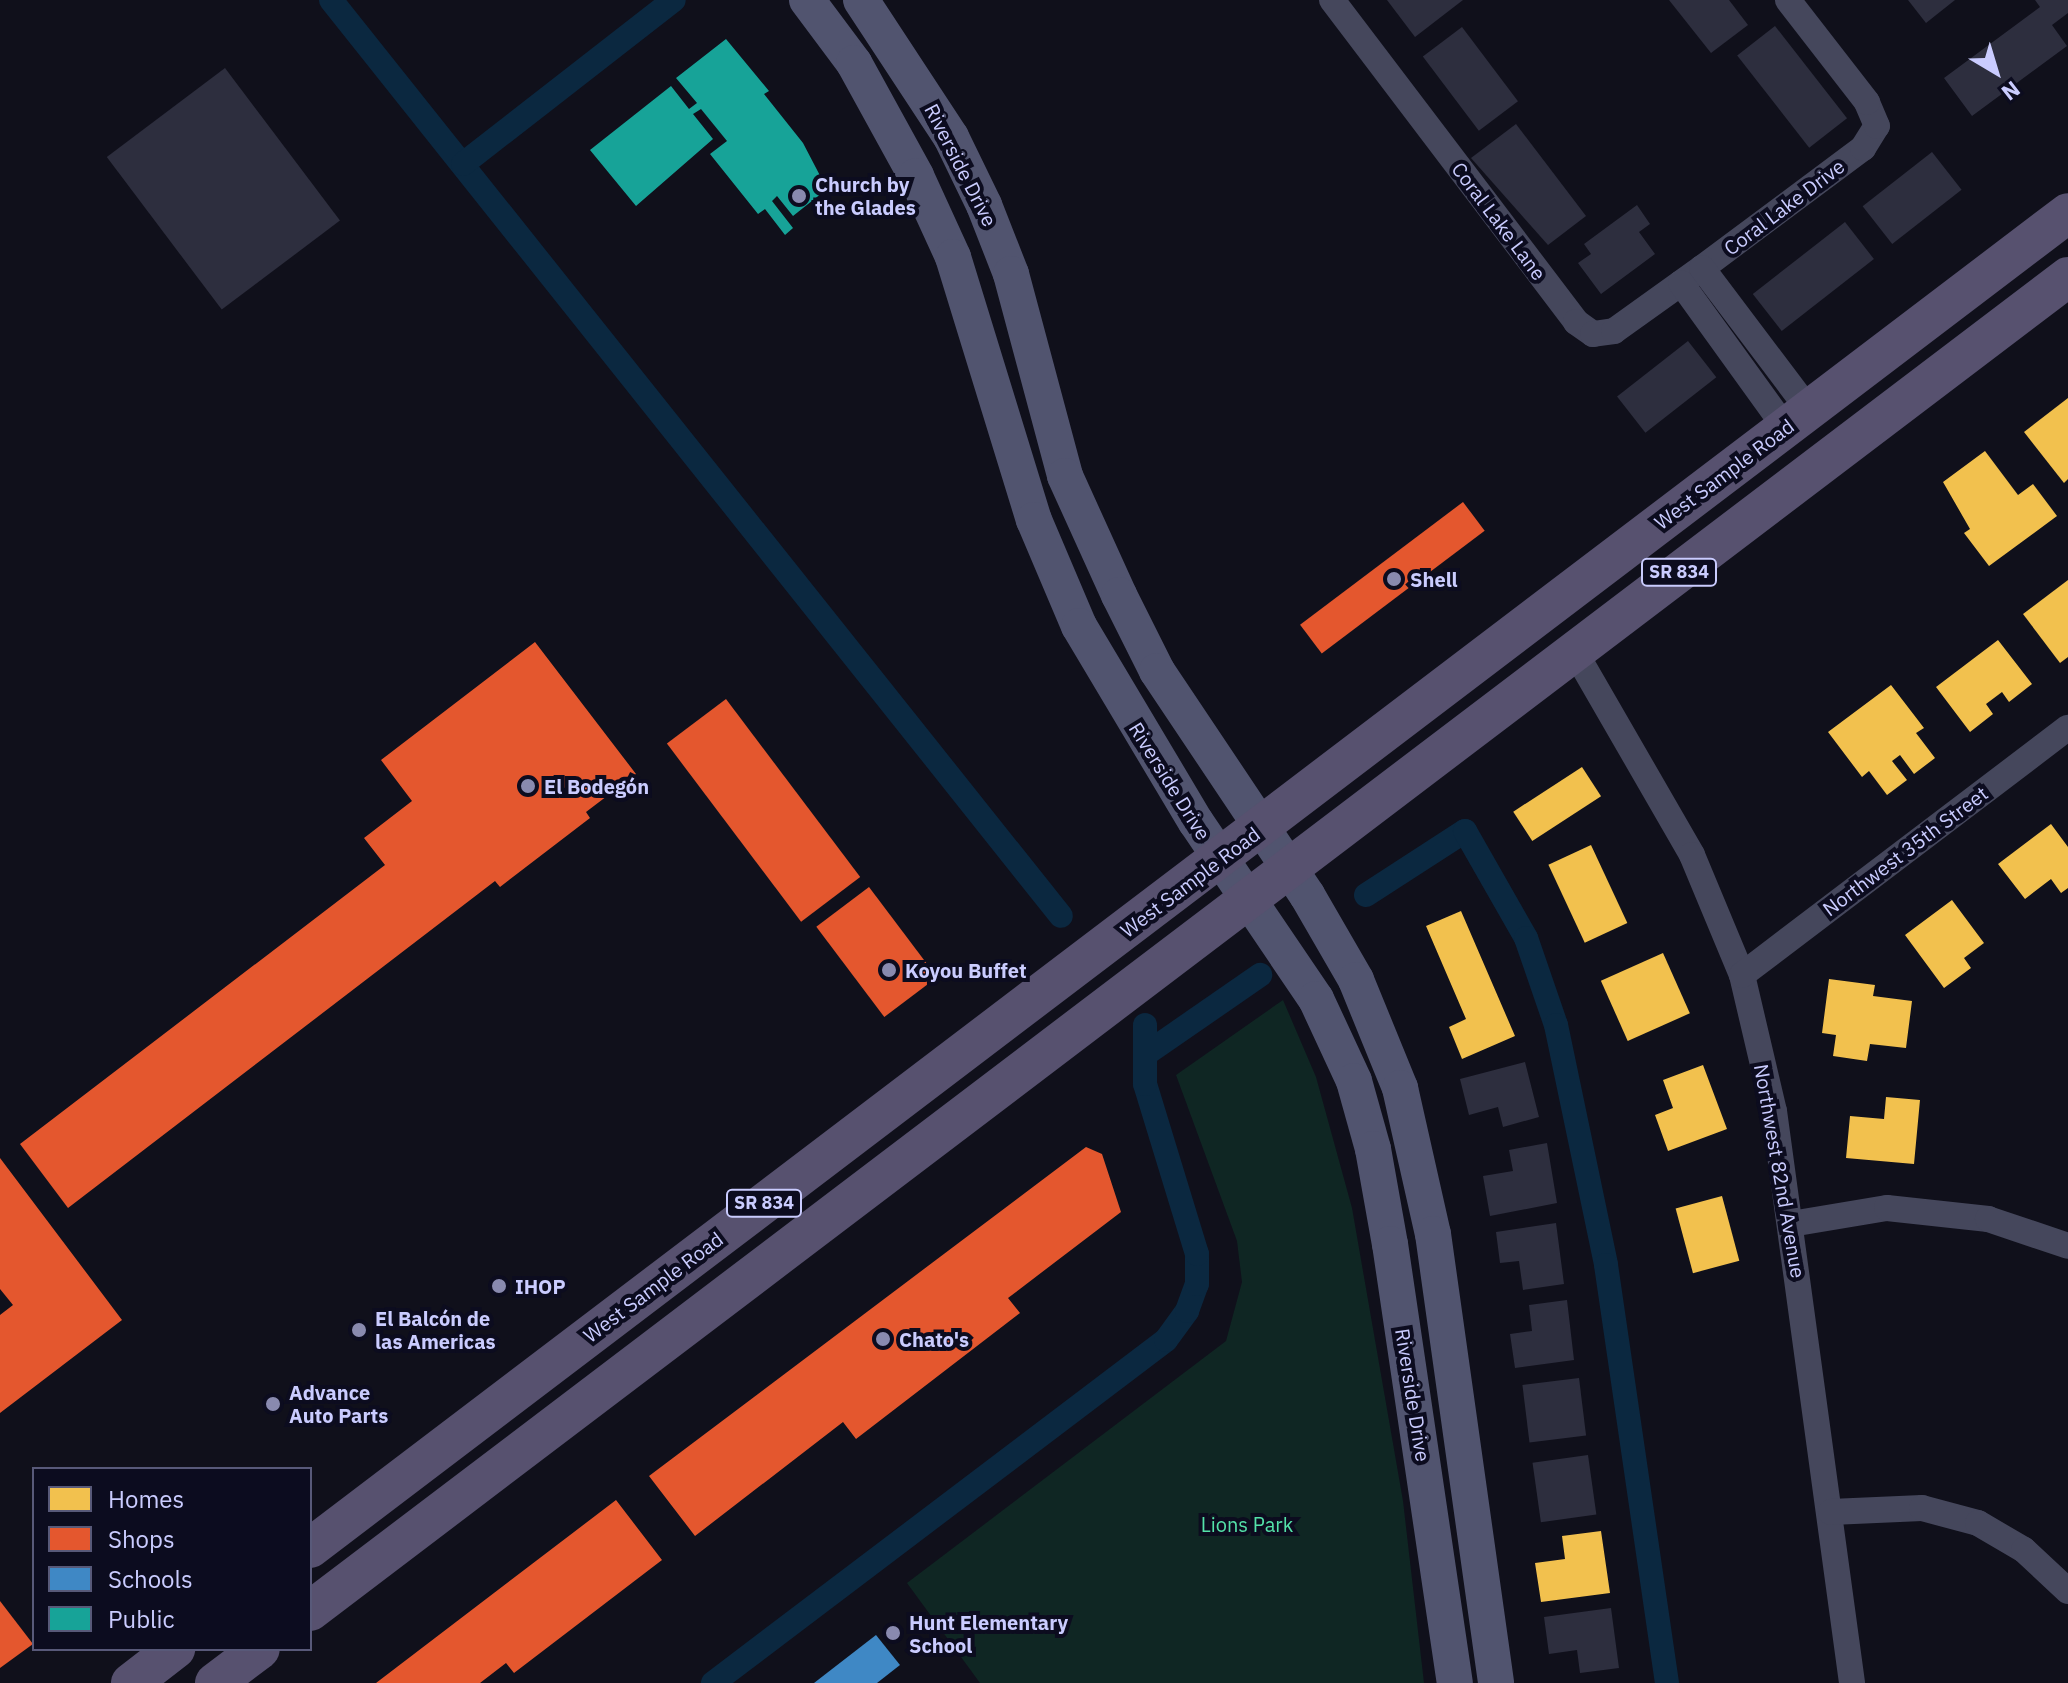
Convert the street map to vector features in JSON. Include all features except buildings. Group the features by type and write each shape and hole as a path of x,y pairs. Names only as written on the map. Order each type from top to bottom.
{"main road":[{"name":"West Sample Road","path":"312,1546 1260,830 2068,213"},
{"name":"SR 834","path":"312,1609 2068,277"},
{"path":"669,1340 680,1296 765,1229 780,1191"},
{"path":"492,1473 513,1432 638,1331 651,1288"},
{"path":"131,1683 172,1651"},
{"path":"215,1683 257,1651"}],"street":[{"name":"Riverside Drive","path":"807,0 854,63 916,176 953,257 1034,520 1079,626 1220,860 1249,897 1316,999 1354,1081 1373,1149 1455,1683"},
{"name":"Riverside Drive","path":"861,0 951,137 984,205 1011,274 1065,476 1119,595 1157,671 1260,830 1289,866 1356,980 1400,1088 1416,1144 1496,1683"},
{"name":"Coral Lake Lane","path":"1332,0 1576,322 1593,334 1614,331 1691,276"},
{"name":"Coral Lake Drive","path":"1788,0 1867,102 1877,126 1863,148 1691,276 1797,418"},
{"name":"Northwest 82nd Avenue","path":"1575,652 1692,855 1742,975 1774,1111 1852,1683"},
{"name":"Northwest 35th Street","path":"1742,975 2068,728"},
{"path":"1791,1224 1887,1208 1988,1219 2068,1246"},
{"path":"1831,1512 1922,1508 1978,1523 2024,1550 2068,1591"}],"green space":[{"name":"Lions Park","path":"1283,1000 1316,1077 1352,1208 1403,1501 1424,1683 980,1683 907,1583 1226,1341 1242,1282 1237,1241 1176,1075"}],"waterway":[{"path":"331,0 1061,916"},
{"path":"463,164 674,0"},
{"path":"1366,895 1465,831 1526,938 1556,1025 1606,1265 1667,1683"},
{"path":"1146,1054 1260,975"},
{"path":"713,1683 1166,1340 1187,1311 1197,1284 1197,1254 1145,1084 1145,1025"}],"place":[{"name":"Church by the Glades","path":"799,196"},
{"name":"Shell","path":"1394,579"},
{"name":"El Bodegón","path":"528,786"},
{"name":"Koyou Buffet","path":"889,970"},
{"name":"IHOP","path":"499,1286"},
{"name":"El Balcón de las Americas","path":"359,1330"},
{"name":"Chato's","path":"883,1339"},
{"name":"Advance Auto Parts","path":"273,1404"},
{"name":"Hunt Elementary School","path":"893,1633"}]}
